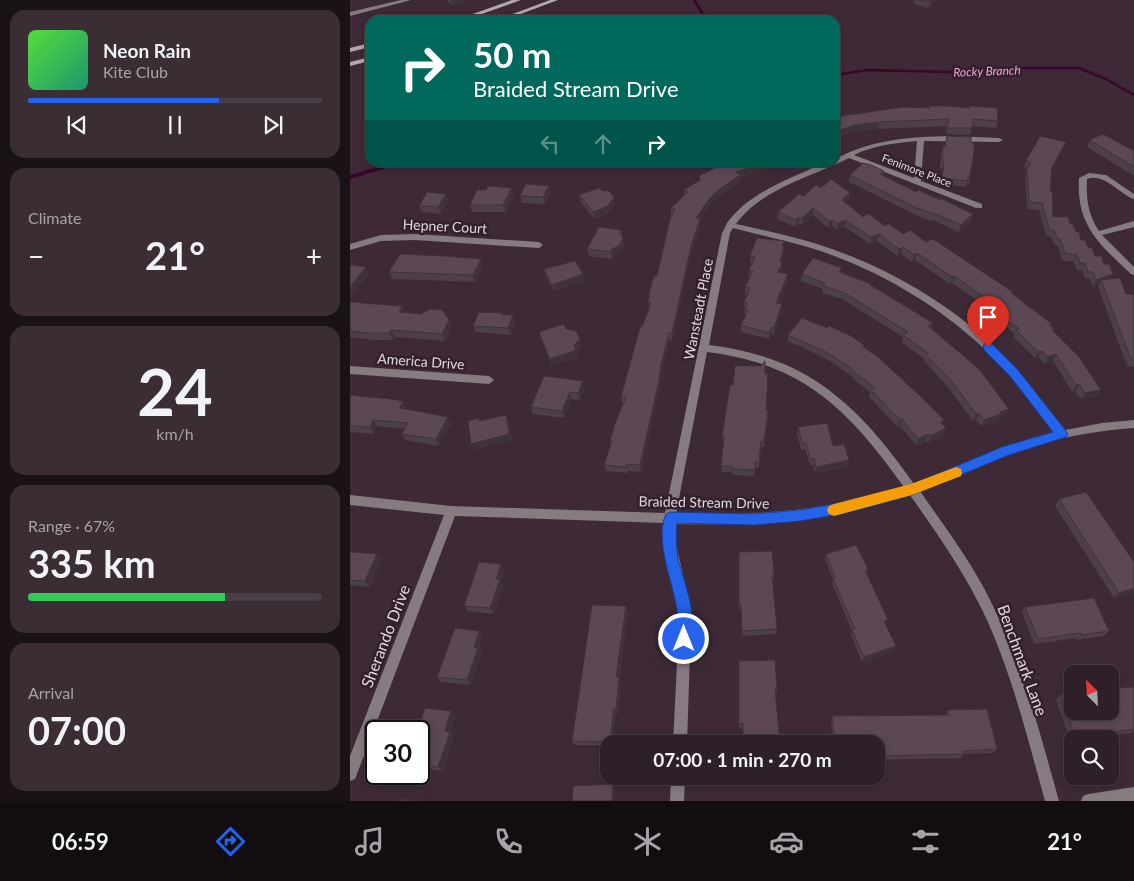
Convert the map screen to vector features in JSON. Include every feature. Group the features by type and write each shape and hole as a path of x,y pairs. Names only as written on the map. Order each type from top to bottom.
{"main road":[{"path":"474,15 518,0"},
{"path":"514,15 555,0"},
{"path":"350,50 365,46"},
{"path":"350,64 365,60"}],"street":[{"path":"350,14 408,0"},
{"name":"Wansteadt Place","path":"840,159 873,145 969,138 999,140"},
{"path":"917,182 921,140"},
{"name":"Fenimore Place","path":"848,155 979,206"},
{"name":"Wansteadt Place","path":"680,735 685,622 681,592 669,540 670,518 726,233 738,215 761,197 824,167"},
{"path":"1134,197 1095,174 1085,176 1081,191 1082,204 1087,218 1097,234 1134,272"},
{"path":"1097,234 1134,224"},
{"path":"730,225 825,249 883,273 908,288 965,327 988,347 1014,373 1062,434"},
{"name":"Hepner Court","path":"350,247 381,238 539,245"},
{"name":"Benchmark Lane","path":"704,348 751,356 774,363 813,384 864,429 891,460 971,575 998,630 1019,685 1052,801"},
{"name":"America Drive","path":"350,370 489,380"},
{"name":"Braided Stream Drive","path":"350,500 451,510 670,518 754,520 800,516 846,508 912,489 1006,451 1062,434 1134,424"},
{"name":"Sherando Drive","path":"350,774 451,510"},
{"path":"678,785 678,801"},
{"path":"1088,801 1134,794"}],"building":[{"path":"929,106 997,108 998,121 973,119 972,128 948,128 949,119 879,122 855,125 840,130 840,116 903,107 930,108"},
{"path":"1103,134 1134,151 1134,167 1090,140"},
{"path":"947,136 971,137 971,142 974,143 970,176 968,176 967,181 942,178 943,147 945,147"},
{"path":"1040,136 1066,142 1052,167 1050,191 1052,191 1053,217 1068,217 1070,224 1073,224 1076,232 1079,232 1081,240 1085,240 1088,247 1092,248 1095,256 1101,256 1104,264 1109,264 1113,274 1096,280 1093,272 1088,272 1085,263 1080,263 1077,255 1065,253 1055,231 1049,229 1042,203 1029,202 1027,169 1031,162 1026,161"},
{"path":"863,163 884,171 880,174 916,192 918,190 940,200 940,198 973,214 961,225 917,208 850,175"},
{"path":"716,167 751,167 736,172 740,175 709,199 696,218 700,219 691,246 672,333 669,333 661,365 640,465 627,464 626,467 604,465 612,441 610,441 614,426 626,397 621,397 640,327 642,327 651,303 648,303 650,290 654,276 657,276 670,219 675,209 671,208 688,192 684,190 700,180 699,176"},
{"path":"831,179 850,193 842,200 863,217 869,214 885,226 889,224 903,234 910,230 926,242 933,239 1013,292 1011,293 1052,324 1049,325 1054,329 1052,330 1079,357 1101,390 1085,393 1079,384 1076,385 1056,354 1048,357 1042,351 1038,352 1016,330 1019,329 983,300 986,298 917,253 914,255 903,247 899,249 879,234 871,237 845,220 837,224 833,220 829,221 813,208 802,218 799,217 796,220 778,212 799,194 804,196 816,185 821,188"},
{"path":"526,184 549,186 543,197 520,196"},
{"path":"488,186 512,188 503,205 470,205 477,190 486,190"},
{"path":"599,188 602,191 609,191 614,197 608,206 593,212 579,195"},
{"path":"427,192 446,194 438,207 419,206"},
{"path":"599,227 621,230 619,234 623,238 619,246 612,249 611,252 587,249"},
{"path":"757,238 784,241 780,262 782,263 778,272 788,274 776,303 782,304 774,328 772,327 769,333 741,325 748,310 745,310 747,303 744,303 750,288 745,287 753,271 749,270 755,257 750,256"},
{"path":"400,254 481,259 473,275 389,272"},
{"path":"813,258 842,268 839,272 871,284 933,323 928,326 979,369 1009,409 984,420 979,413 976,414 950,379 926,355 928,353 903,335 908,332 843,292 823,286 825,283 802,274"},
{"path":"575,261 583,274 552,285 544,269"},
{"path":"350,265 366,267 350,287"},
{"path":"1120,278 1126,294 1134,295 1134,359 1131,359 1101,280"},
{"path":"350,302 402,306 399,312 421,314 430,309 442,310 449,320 442,334 391,330 389,333 350,331"},
{"path":"479,312 513,315 508,328 473,326"},
{"path":"802,318 827,328 829,326 851,336 864,345 862,346 878,357 944,420 941,422 946,428 930,436 928,434 918,439 902,419 900,420 871,390 875,388 854,370 826,352 788,335"},
{"path":"564,324 566,329 576,331 580,339 574,345 576,350 550,359 539,332"},
{"path":"765,361 765,374 768,374 766,411 768,411 764,441 761,441 759,462 755,462 755,470 732,469 732,466 721,466 724,436 722,436 730,385 733,385 735,366 761,366"},
{"path":"544,376 583,381 578,393 570,392 562,411 531,407"},
{"path":"350,395 399,400 403,401 400,408 448,417 436,439 402,434 408,423 373,420 370,427 350,426"},
{"path":"506,415 509,434 471,444 468,421 479,418 480,421"},
{"path":"827,423 833,446 844,444 849,460 816,467 814,458 810,459 806,443 802,443 798,427"},
{"path":"1086,492 1134,562 1134,588 1119,593 1059,499"},
{"path":"856,545 868,569 865,570 888,620 884,621 896,646 864,657 852,630 855,629 833,578 835,577 826,554"},
{"path":"772,551 774,575 772,575 777,629 742,631 741,604 739,604 739,552"},
{"path":"350,552 377,554 365,581 350,580"},
{"path":"479,562 501,564 496,579 500,579 490,608 464,606"},
{"path":"1094,598 1109,631 1038,639 1025,607"},
{"path":"592,605 626,606 616,677 619,677 616,708 614,708 611,735 600,735 600,742 572,741"},
{"path":"455,628 479,631 474,648 478,648 467,680 437,677"},
{"path":"775,660 777,688 775,689 779,735 743,735 743,723 739,724 739,661"},
{"path":"1134,687 1134,729 1119,731 1073,730 1069,720 1119,720 1119,688"},
{"path":"1060,695 1064,695 1064,706"},
{"path":"425,708 451,711 445,731 450,732 438,767 430,766 430,720 421,720"},
{"path":"987,709 997,749 964,751 964,754 885,756 885,735 834,735 832,716 949,715 948,710"},
{"path":"613,785 612,801 572,801 573,786"},
{"path":"399,799 422,801 398,801"}],"waterway":[{"path":"694,0 704,15"},
{"name":"Rocky Branch","path":"840,74 867,70 952,72 1020,68 1079,68 1106,79 1134,95"},
{"name":"Rocky Branch","path":"350,177 383,167"}],"slow traffic":[{"path":"834,510 912,489 956,473"}],"route":[{"path":"684,639 685,622 681,592 669,540 670,518 754,520 800,516 846,508 912,489 964,470 1006,451 1062,434 1014,373 988,347"}]}
